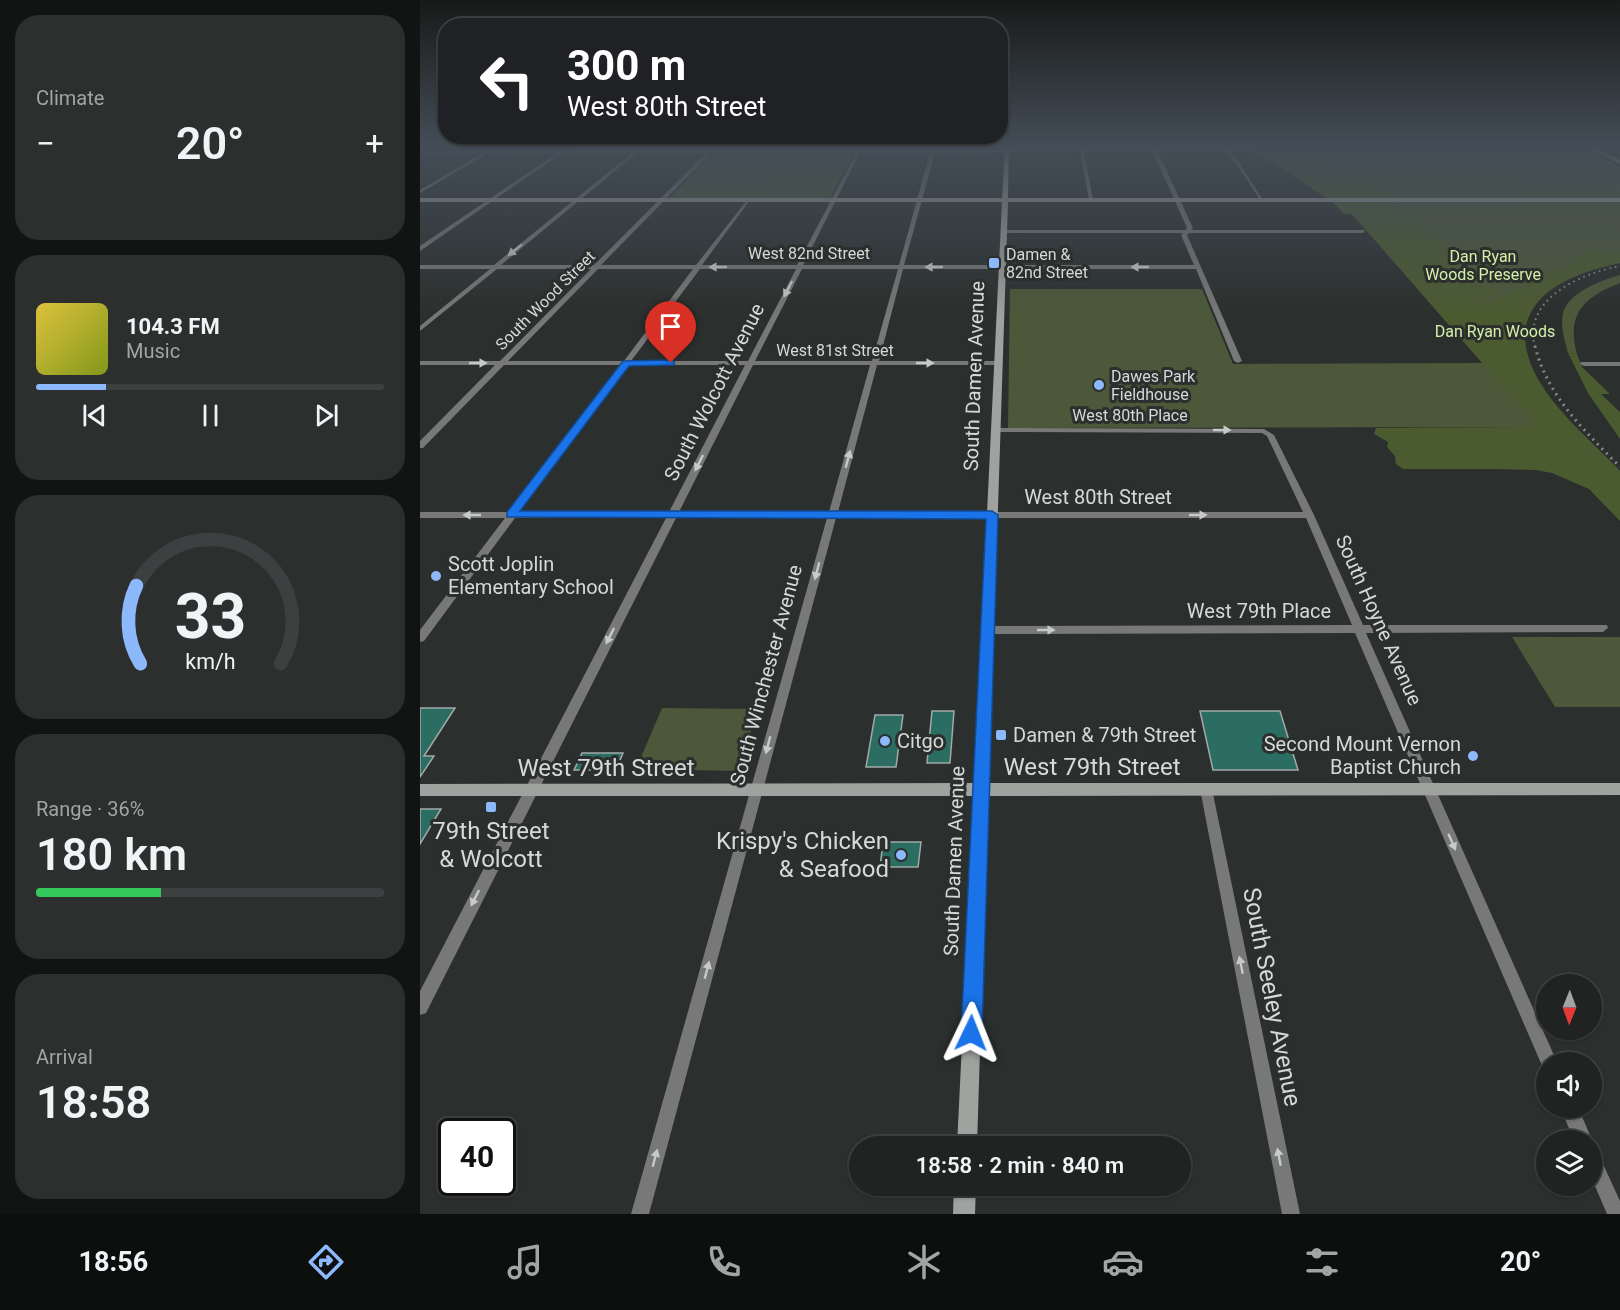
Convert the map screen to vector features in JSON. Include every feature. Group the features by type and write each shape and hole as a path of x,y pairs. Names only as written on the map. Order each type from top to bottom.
{"street":[{"path":"420,249 486,204"},
{"path":"420,329 573,204"},
{"name":"South Wood Street","path":"420,446 659,204"},
{"path":"420,638 745,204"},
{"name":"South Wolcott Avenue","path":"420,1007 832,204"},
{"name":"South Winchester Avenue","path":"640,1214 919,204"},
{"name":"South Damen Avenue","path":"967,1136 1005,204"},
{"path":"1180,204 1190,228 1184,235 1238,361"},
{"path":"1004,232 1363,231"},
{"name":"West 82nd Street","path":"420,267 1199,267"},
{"name":"West 81st Street","path":"420,363 998,363"},
{"path":"1584,364 1620,364"},
{"name":"West 80th Place","path":"996,430 1264,431"},
{"name":"South Hoyne Avenue","path":"1264,431 1272,438 1309,515 1545,1052"},
{"name":"West 80th Street","path":"420,515 1309,515"},
{"name":"West 79th Place","path":"988,630 1603,628"},
{"name":"South Seeley Avenue","path":"1206,789 1291,1214"},
{"name":"West 79th Street","path":"420,790 1620,789"},
{"path":"1602,1182 1616,1214"},
{"path":"964,1214 965,1196"}],"green space":[{"name":"Dan Ryan Woods Preserve","path":"1335,204 1620,204 1620,263 1595,269 1553,288 1538,302 1528,318 1524,337 1529,360 1542,386 1568,419 1620,471 1620,520 1540,427 1008,428 1010,289 1202,289 1233,364 1482,363 1352,214 1344,214"},
{"name":"Dan Ryan Woods","path":"1335,204 1387,204 1410,215 1449,247 1467,282 1494,290 1494,294 1484,299 1470,301 1473,304 1496,300 1511,291 1530,287 1534,275 1564,270 1587,251 1620,252 1620,263 1573,277 1553,288 1538,302 1529,318 1525,338 1529,360 1542,386 1568,419 1620,471 1620,521 1589,489 1552,473 1536,470 1403,469 1396,464 1395,456 1387,447 1388,442 1374,434 1376,428 1540,427 1352,214 1344,214"},
{"path":"1620,275 1620,283 1597,294 1581,309 1574,328 1577,354 1568,353 1562,321 1568,303 1588,287"},
{"path":"1568,353 1577,354 1582,367 1610,394 1601,394 1620,412 1620,439 1588,393"},
{"path":"1512,637 1620,637 1620,707 1555,707"},
{"path":"662,708 758,709 738,771 636,769"}],"building":[{"path":"420,708 455,708 424,756 434,756 420,777"},
{"name":"Citgo","path":"932,711 954,711 950,763 927,763"},
{"path":"1200,711 1280,711 1298,770 1213,770"},
{"name":"Citgo","path":"875,715 903,715 896,767 866,767"},
{"path":"582,753 623,753 616,770 574,770"},
{"path":"420,809 441,809 420,844"},
{"name":"Krispy's Chicken & Seafood","path":"883,842 921,842 918,867 880,867"}],"railway":[{"path":"1535,347 1533,330 1546,302 1573,282 1605,269 1620,266"},
{"path":"1535,346 1548,381 1558,397 1581,426 1620,467"}],"place":[{"name":"Damen & 82nd Street","path":"994,263"},
{"name":"Dawes Park Fieldhouse","path":"1099,385"},
{"name":"Scott Joplin Elementary School","path":"436,576"},
{"name":"Damen & 79th Street","path":"1001,735"},
{"name":"Citgo","path":"885,741"},
{"name":"Second Mount Vernon Baptist Church","path":"1473,756"},
{"name":"79th Street & Wolcott","path":"491,807"},
{"name":"Krispy's Chicken & Seafood","path":"901,855"}],"route":[{"path":"671,363 626,363 512,515 992,515 971,1033"}]}
